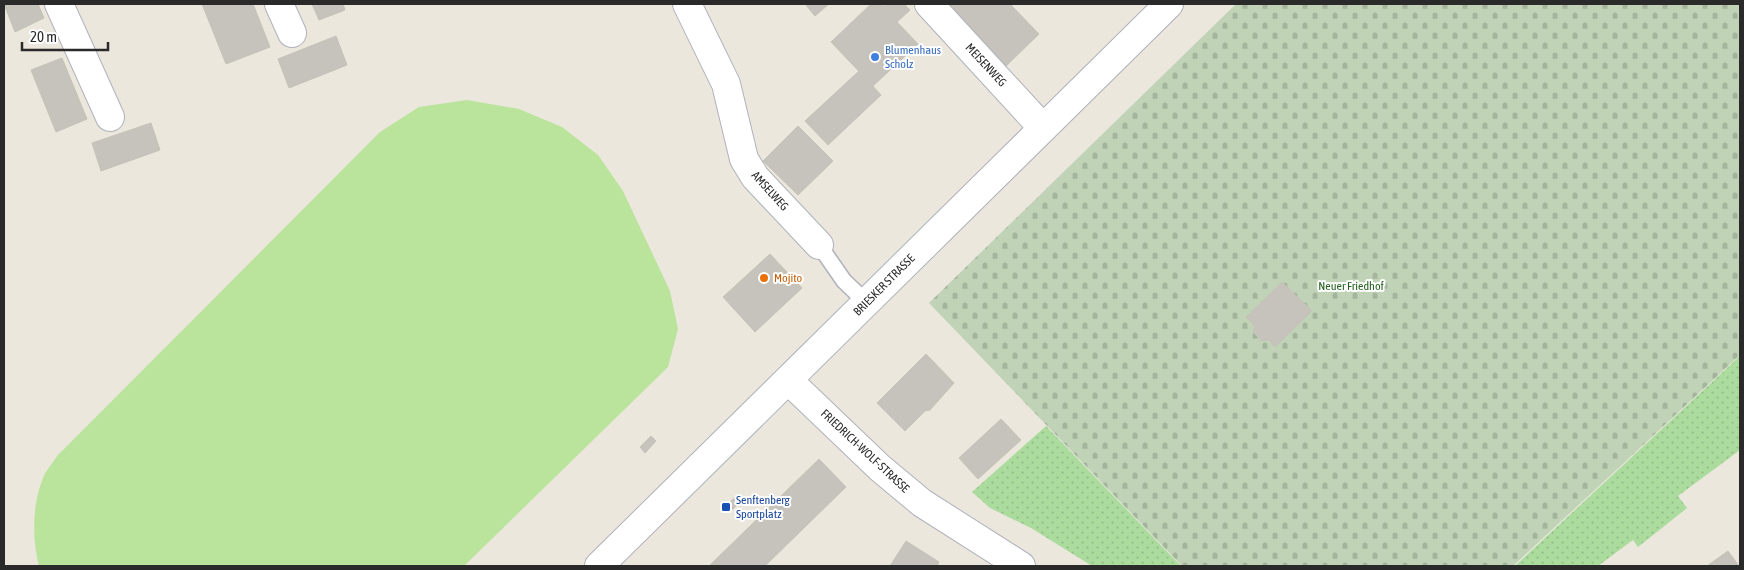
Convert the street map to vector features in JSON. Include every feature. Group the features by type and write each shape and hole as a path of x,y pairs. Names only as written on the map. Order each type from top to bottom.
{"street":[{"path":"59,4 110,117"},
{"path":"279,4 292,33"},
{"name":"AMSELWEG","path":"687,4 726,84 744,159 755,177 819,245"},
{"name":"MEISENWEG","path":"929,4 1042,127"},
{"name":"BRIESKER STRASSE","path":"599,566 1042,127 1169,4"},
{"name":"FRIEDRICH-WOLF-STRASSE","path":"788,380 880,468 922,503 1021,566"}],"lane":[{"name":"AMSELWEG","path":"819,245 844,281 866,302"}],"green space":[{"name":"Neuer Friedhof","path":"1236,4 1740,4 1740,355 1513,566 1182,566 929,303"},
{"path":"467,100 519,109 562,127 598,155 623,191 670,291 678,329 668,367 464,566 39,566 34,533 35,511 39,488 44,475 57,456 380,132 419,107"},
{"path":"1740,356 1740,450 1678,496 1687,508 1638,547 1633,540 1598,566 1515,566"},
{"path":"1046,426 1181,566 1092,566 1031,528 990,508 972,492"}],"building":[{"path":"4,4 38,4 44,18 15,32"},
{"path":"202,4 253,4 270,47 226,64"},
{"path":"312,4 343,4 345,10 319,20"},
{"path":"805,4 829,4 815,16"},
{"name":"Blumenhaus Scholz","path":"871,4 885,6 887,4 904,4 910,10 897,22 918,44 873,86 831,42"},
{"path":"945,4 1010,4 1039,34 1005,67"},
{"path":"336,36 347,65 289,88 278,59"},
{"path":"62,58 87,119 56,132 31,70"},
{"path":"859,71 881,95 828,145 805,121"},
{"path":"151,123 160,150 101,171 92,143"},
{"path":"798,126 833,161 798,195 763,161"},
{"path":"770,254 802,288 755,332 723,297"},
{"path":"1282,282 1312,311 1275,347 1269,340 1262,341 1253,332 1255,326 1246,317"},
{"path":"926,354 954,383 930,410 925,411 905,431 877,403"},
{"path":"1001,419 1021,440 978,479 959,458"},
{"path":"651,436 656,441 645,453 640,447"},
{"path":"819,459 846,487 765,566 709,566"},
{"path":"738,494 743,499 732,510 727,505"},
{"path":"906,541 939,562 937,566 890,566"},
{"path":"1728,551 1739,566 1707,566"}],"place":[{"name":"Blumenhaus Scholz","path":"875,57"},
{"name":"Mojito","path":"764,278"},
{"name":"Senftenberg Sportplatz","path":"726,507"}]}
